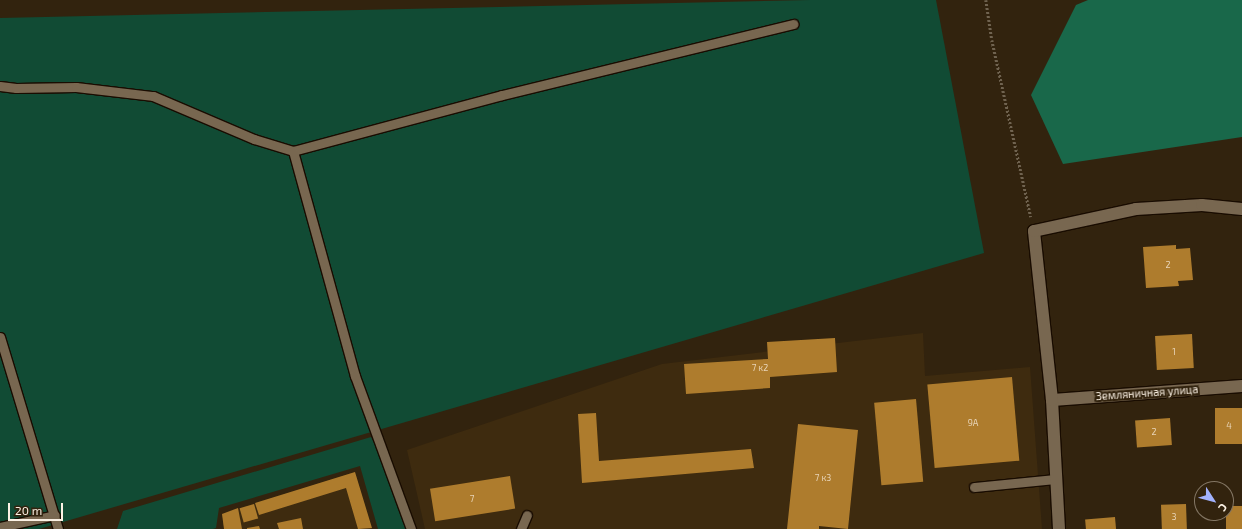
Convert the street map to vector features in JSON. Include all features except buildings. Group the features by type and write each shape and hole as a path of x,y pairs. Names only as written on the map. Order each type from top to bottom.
{"street":[{"path":"1059,529 1052,400 1034,231 1136,209 1202,205 1242,210"},
{"name":"Земляничная улица","path":"1052,400 1242,386"}],"lane":[{"path":"0,86 16,88 76,86 153,96 254,139 293,151 502,95 793,24"},
{"path":"293,151 355,376 411,529"},
{"path":"0,337 58,529"},
{"path":"974,486 1056,479"},
{"path":"0,528 55,515"},
{"path":"521,529 527,515"}],"path":[{"path":"986,0 992,40 1034,231"}],"shaded area":[{"path":"923,333 925,376 1030,367 1042,529 425,529 407,450 662,364"},
{"path":"355,472 372,529 224,529 222,514"}],"green space":[{"path":"810,0 936,0 984,253 39,529 0,529 0,18"},
{"path":"1088,0 1242,0 1242,137 1063,164 1031,95 1076,5"},
{"path":"371,437 385,464 406,529 378,529 360,466 219,508 216,528 213,529 117,529 123,511"}]}
